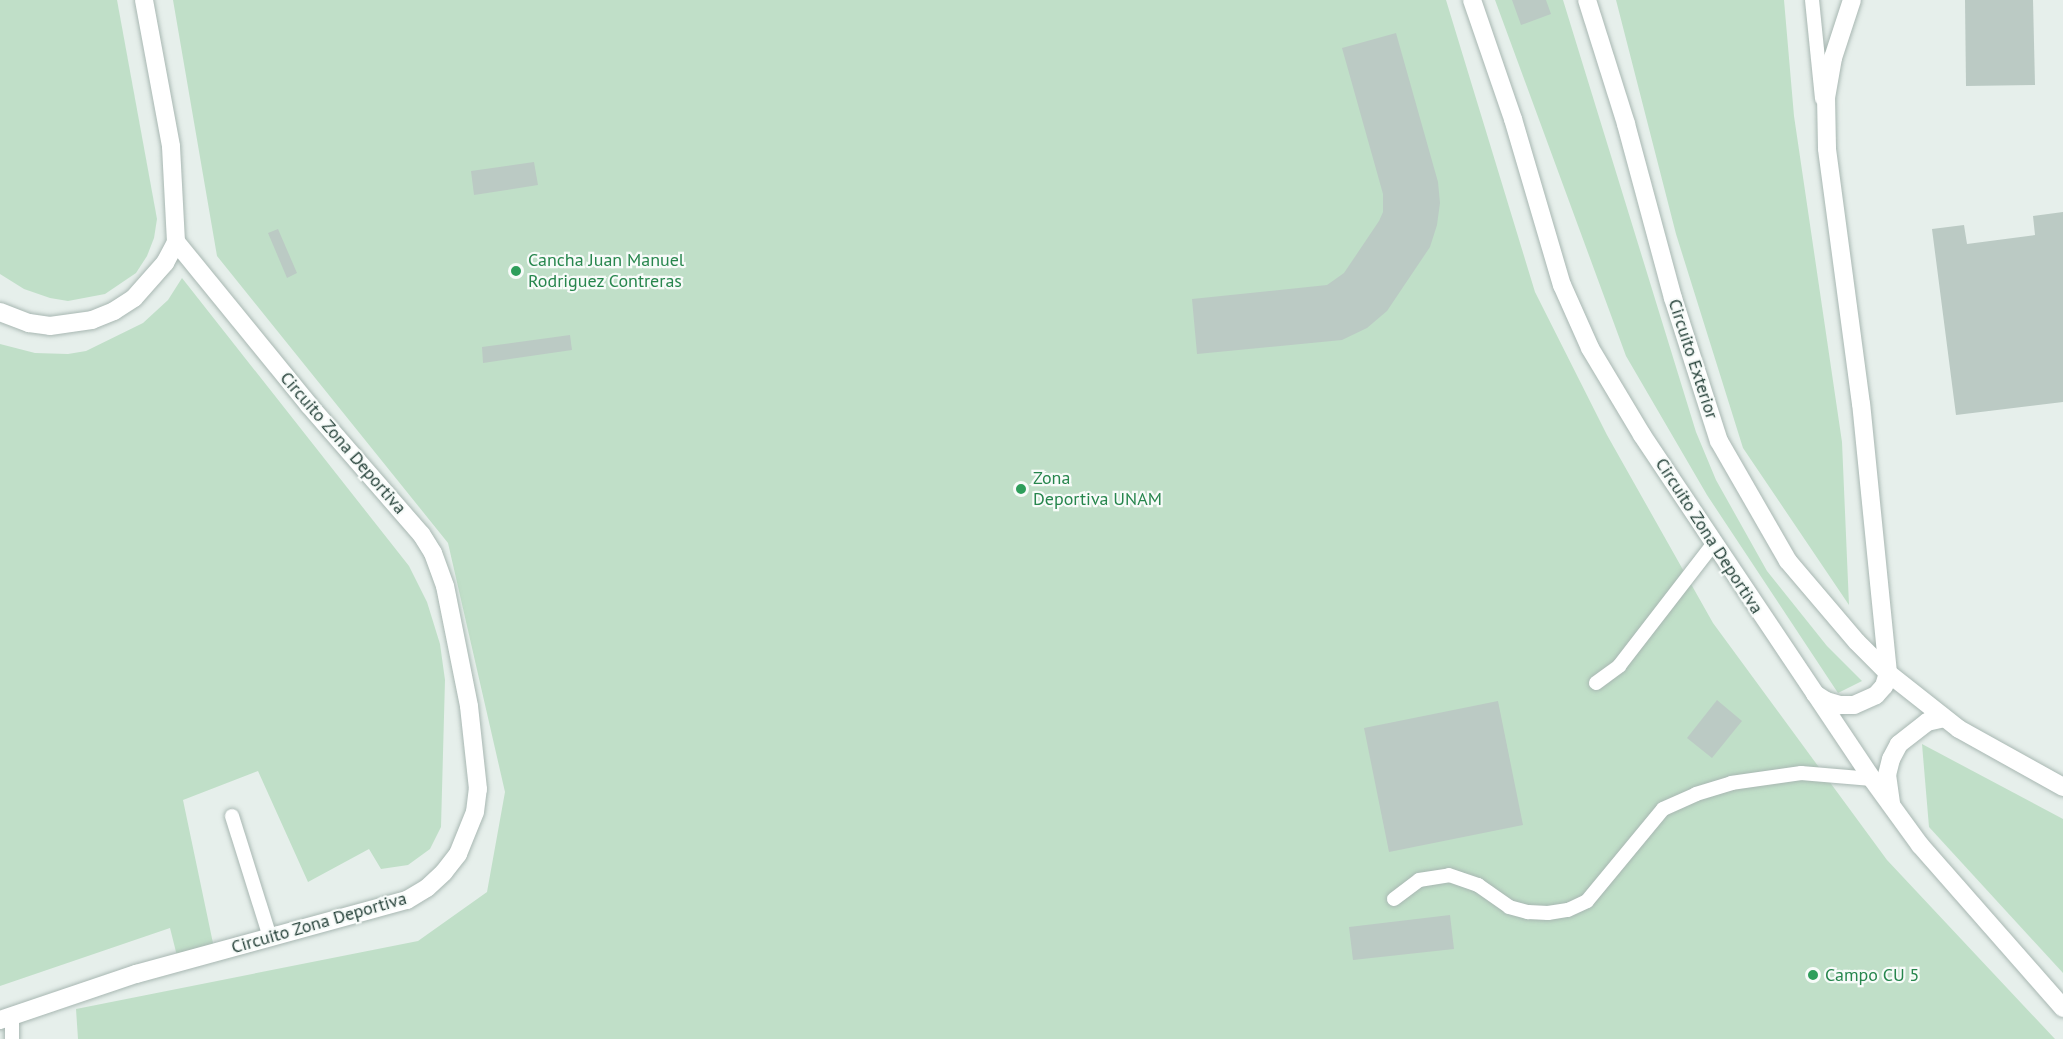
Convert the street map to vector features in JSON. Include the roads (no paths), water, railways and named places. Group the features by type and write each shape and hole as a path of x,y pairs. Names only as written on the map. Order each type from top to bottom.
{"street":[{"path":"0,312 29,323 50,326 71,324 103,316 134,298 151,282 176,242 171,146 144,0"},
{"name":"Circuito Zona Deportiva","path":"1472,0 1513,119 1562,285 1590,348 1642,435 1872,779 1920,845 2063,1008"},
{"name":"Circuito Exterior","path":"1587,0 1626,124 1673,298 1719,441 1788,561 1857,642 1888,673"},
{"path":"1814,693 1826,701 1839,705 1854,705 1876,695 1884,686 1888,673 1861,404 1827,148 1826,98 1833,58 1852,0"},
{"name":"Circuito Zona Deportiva","path":"6,1018 136,974 407,900 444,872 458,854 475,812 478,789 469,706 442,578 421,534 309,405 176,242"},
{"path":"1888,673 1959,729 2063,787"},
{"path":"1893,807 1888,791 1887,775 1899,744 1912,731 1927,722 1944,718"}],"lane":[{"path":"1812,0 1827,148"},
{"path":"1596,683 1619,666 1714,543"},
{"path":"1394,899 1419,880 1449,875 1478,885 1492,897 1518,909 1548,914 1568,910 1587,901 1663,809 1696,794 1731,783 1777,775 1836,774 1872,779"},
{"path":"232,816 270,937"},
{"path":"6,1018 12,1039"}],"place":[{"name":"Cancha Juan Manuel Rodriguez Contreras","path":"516,271"},
{"name":"Zona Deportiva UNAM","path":"1021,489"},
{"name":"Campo CU 5","path":"1813,975"}]}
